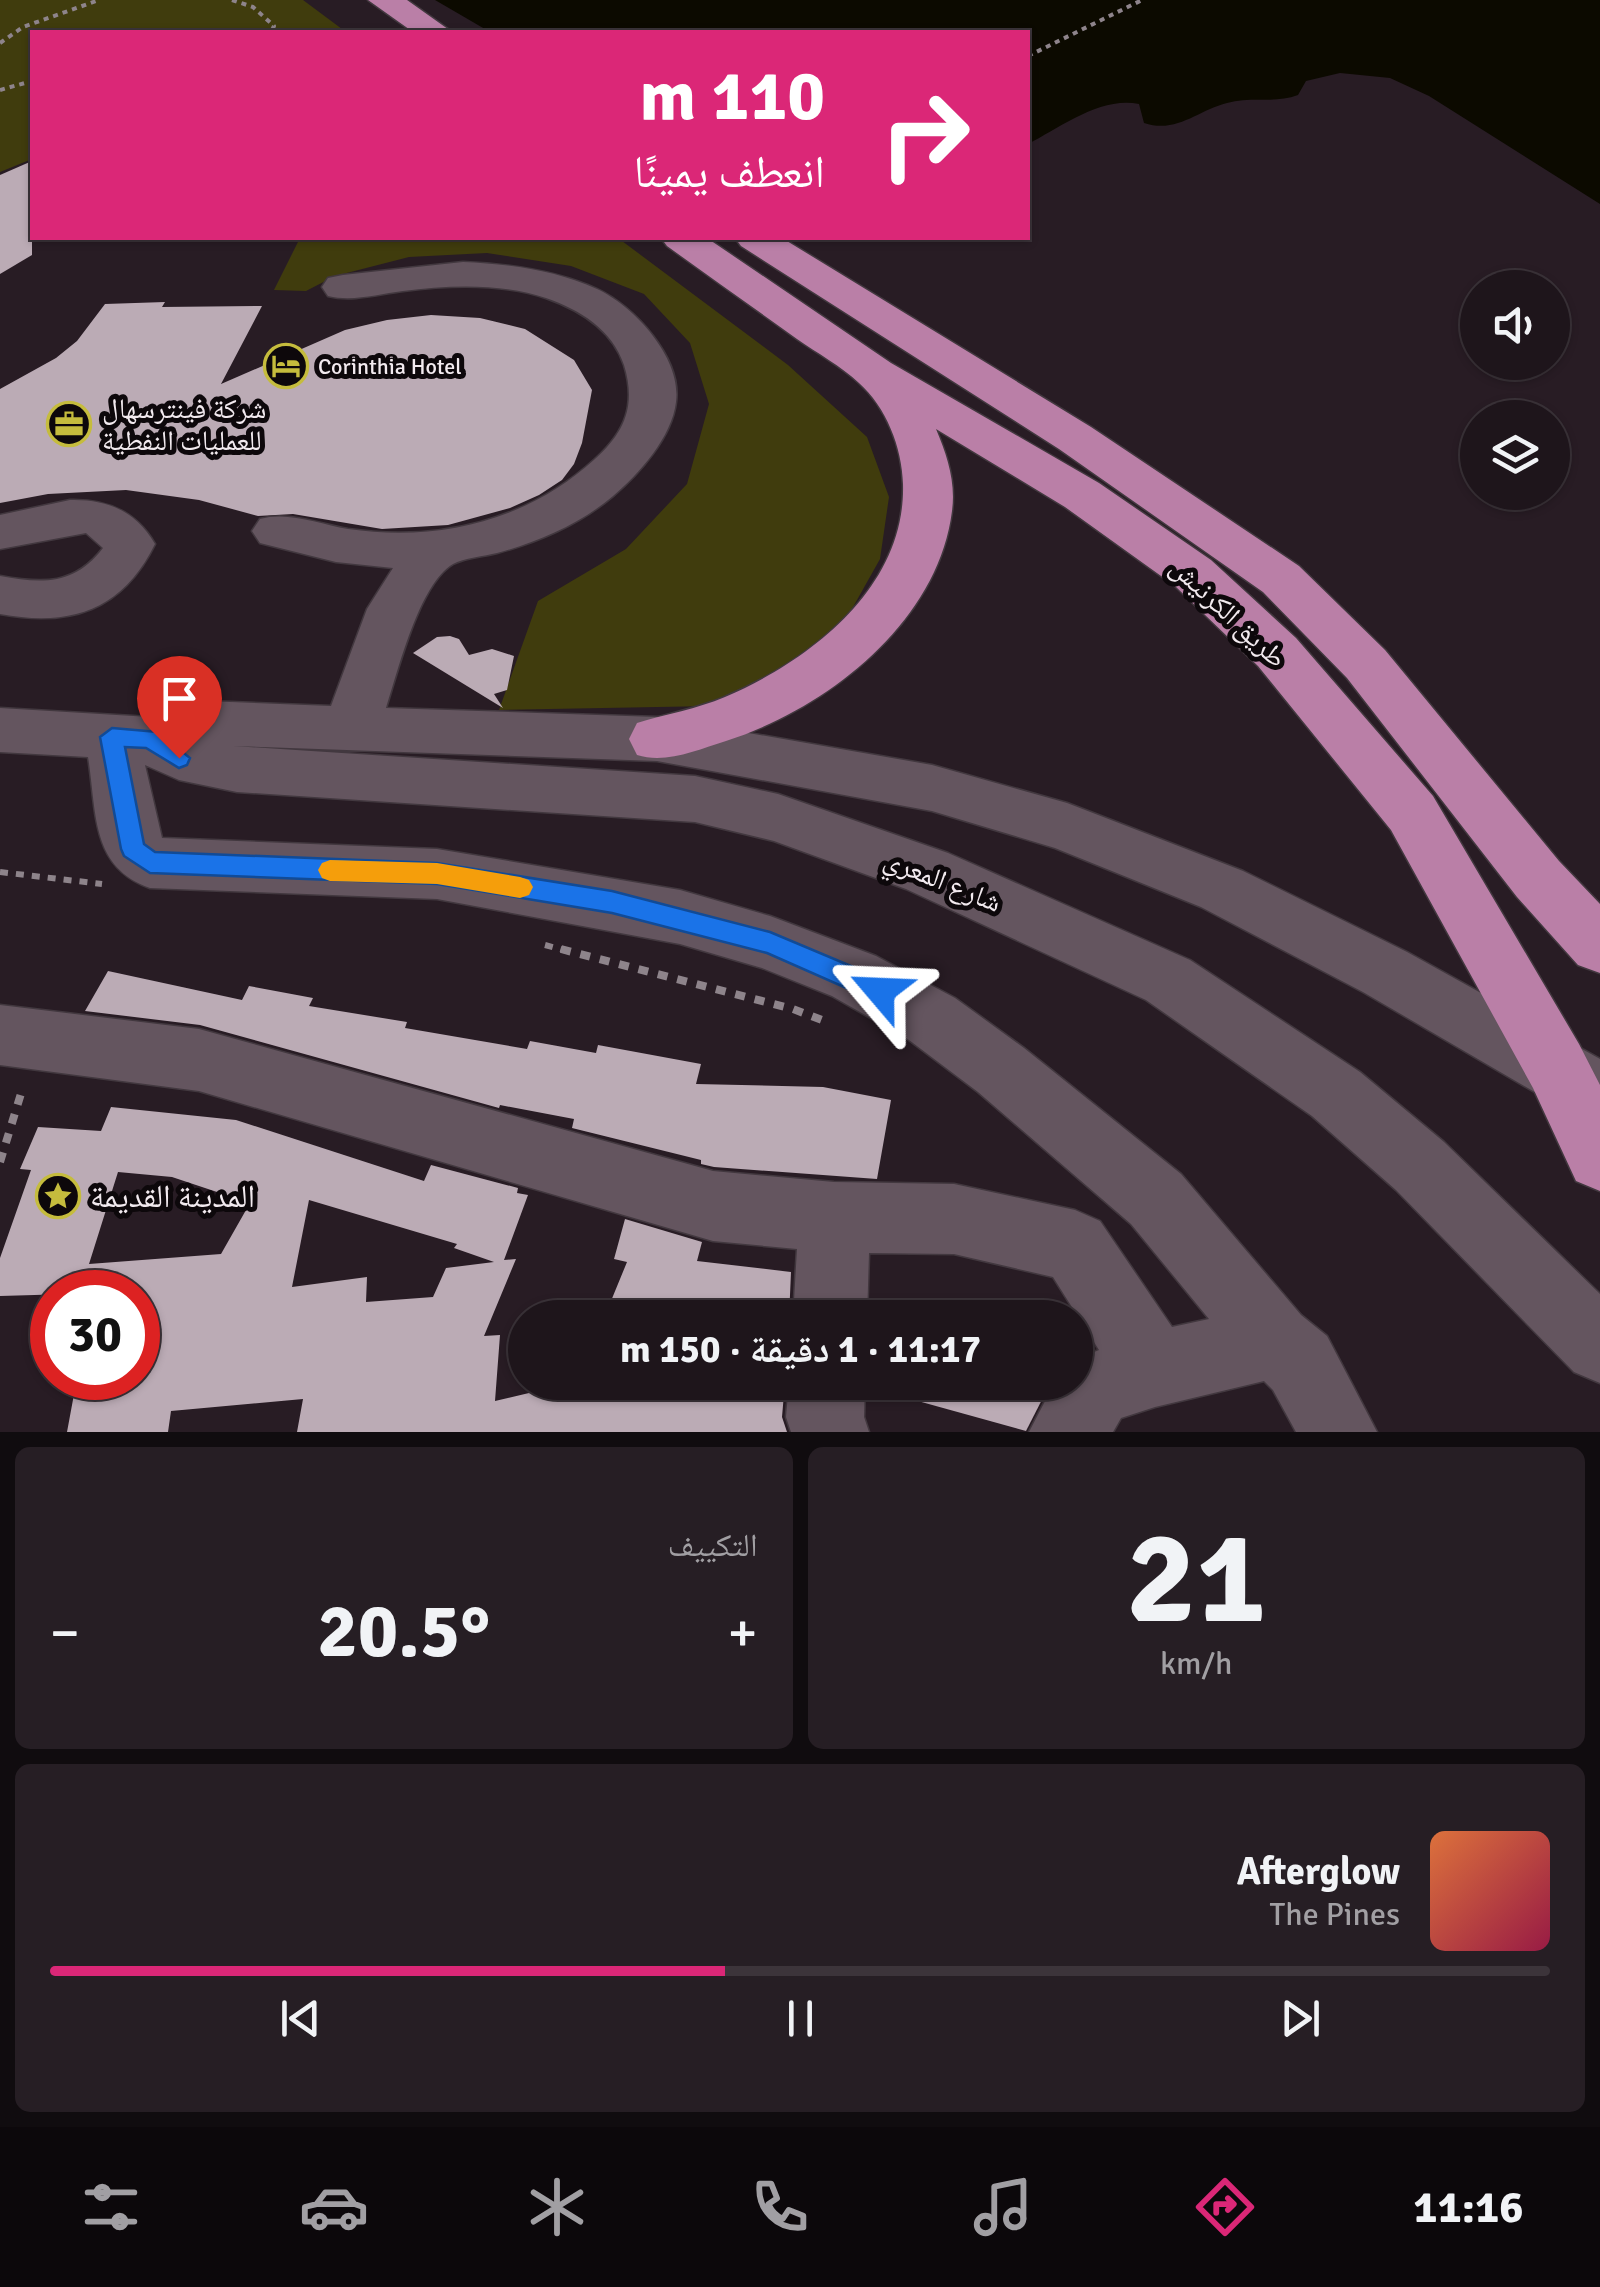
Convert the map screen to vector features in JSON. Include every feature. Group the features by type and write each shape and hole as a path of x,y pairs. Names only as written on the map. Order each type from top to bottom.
{"highway":[{"path":"370,5 386,30"},
{"path":"370,5 430,30"},
{"name":"طريق الكرنيش","path":"684,240 875,373 1082,495 1193,573 1277,652 1412,813 1578,1080 1600,1157"},
{"name":"طريق الكرنيش","path":"758,240 1075,438 1281,579 1366,664 1538,880 1600,946"},
{"path":"657,739 743,713 816,674 873,626 910,572 928,517 927,464 908,415 875,373"}],"street":[{"path":"277,531 340,547 437,549 490,537 548,517 601,484 630,450 654,402 644,351 610,310 548,285 484,275 436,274 343,287"},
{"path":"0,532 87,515 117,526 130,544 114,570 96,586 72,596 40,602 0,595"},
{"path":"330,728 368,588 364,574 340,547"},
{"path":"330,728 404,589 437,549"},
{"name":"شارع المعري","path":"0,730 131,738 204,723 657,739 932,788 1068,827 1222,889 1385,972 1578,1080"},
{"path":"131,738 133,849 150,862 437,874 612,902 770,943 854,976 932,1020 1001,1070 1156,1200 1275,1340 1300,1363 1338,1432"},
{"name":"شارع المعري","path":"131,738 179,758 236,769 695,799 778,818 928,871 1168,980 1336,1094 1420,1166 1600,1346"},
{"path":"19,1036 198,1060 713,1206 834,1218 954,1219 1075,1246 1154,1370"},
{"path":"1075,1246 1127,1174"},
{"path":"831,1300 834,1218"},
{"path":"1068,1432 1096,1389 1154,1370 1275,1340"},
{"path":"826,1400 830,1432"}],"path":[{"path":"0,42 22,27 99,0"},
{"path":"232,0 253,8 274,26 273,30"},
{"path":"1030,55 1142,0"},
{"path":"0,90 30,82"},
{"path":"0,872 116,886"},
{"path":"538,943 793,1009 836,1026"},
{"path":"0,1162 19,1036"}],"shaded area":[{"path":"0,0 303,0 343,30 30,30 30,160 0,172"},
{"path":"435,0 1600,0 1600,204 1429,96 1390,78 1340,73 1306,81 1298,95 1289,98 1227,103 1167,126 1144,123 1139,104 1110,104 1030,143 1030,30 487,30"},
{"path":"299,240 621,240 788,365 867,437 889,497 880,559 848,616 792,669 712,706 499,710 538,601 626,549 687,484 709,404 690,343 644,294 571,266 487,253 409,257 335,276 306,291 274,290"}],"building":[{"path":"30,162 32,255 0,274 0,175"},
{"path":"165,302 162,307 262,306 221,384 345,330 387,320 431,315 480,318 525,329 574,360 592,390 582,443 562,480 539,495 510,508 448,525 382,529 293,514 258,516 199,500 126,490 48,494 0,503 0,389 56,358 77,341 105,304"},
{"path":"437,637 459,639 469,655 492,649 514,656 507,690 494,694 503,708 413,653"},
{"path":"108,971 242,1000 249,986 313,998 309,1006 407,1022 405,1028 527,1049 530,1041 596,1053 598,1045 701,1064 696,1084 823,1087 891,1100 877,1179 714,1167 701,1164 701,1160 572,1128 574,1119 500,1105 499,1108 200,1025 85,1011"},
{"path":"111,1107 236,1120 424,1181 431,1165 518,1188 517,1193 528,1195 504,1260 516,1259 484,1336 500,1335 495,1401 508,1398 783,1400 782,1417 787,1432 297,1432 303,1399 171,1411 168,1432 67,1432 73,1400 160,1400 160,1270 30,1270 30,1295 0,1296 0,1258 31,1170 20,1169 38,1127 101,1131","holes":["118,1172 172,1177 250,1203 221,1254 89,1264","309,1200 457,1244 454,1248 494,1262 446,1268 433,1297 366,1302 367,1277 292,1287"]},
{"path":"625,1219 702,1242 697,1261 791,1272 790,1300 611,1300 627,1262 614,1259"},
{"path":"914,1400 1042,1400 1026,1431"}],"slow traffic":[{"path":"330,870 437,874 520,887"}],"place":[{"name":"Corinthia Hotel","path":"286,366"},
{"name":"شركة فينترسهال للعمليات النفطية","path":"69,424"},
{"name":"المدينة القديمة","path":"58,1196"}],"route":[{"path":"179,758 150,739 112,737 133,849 150,862 437,874 612,902 770,943 854,976 880,991"}]}
